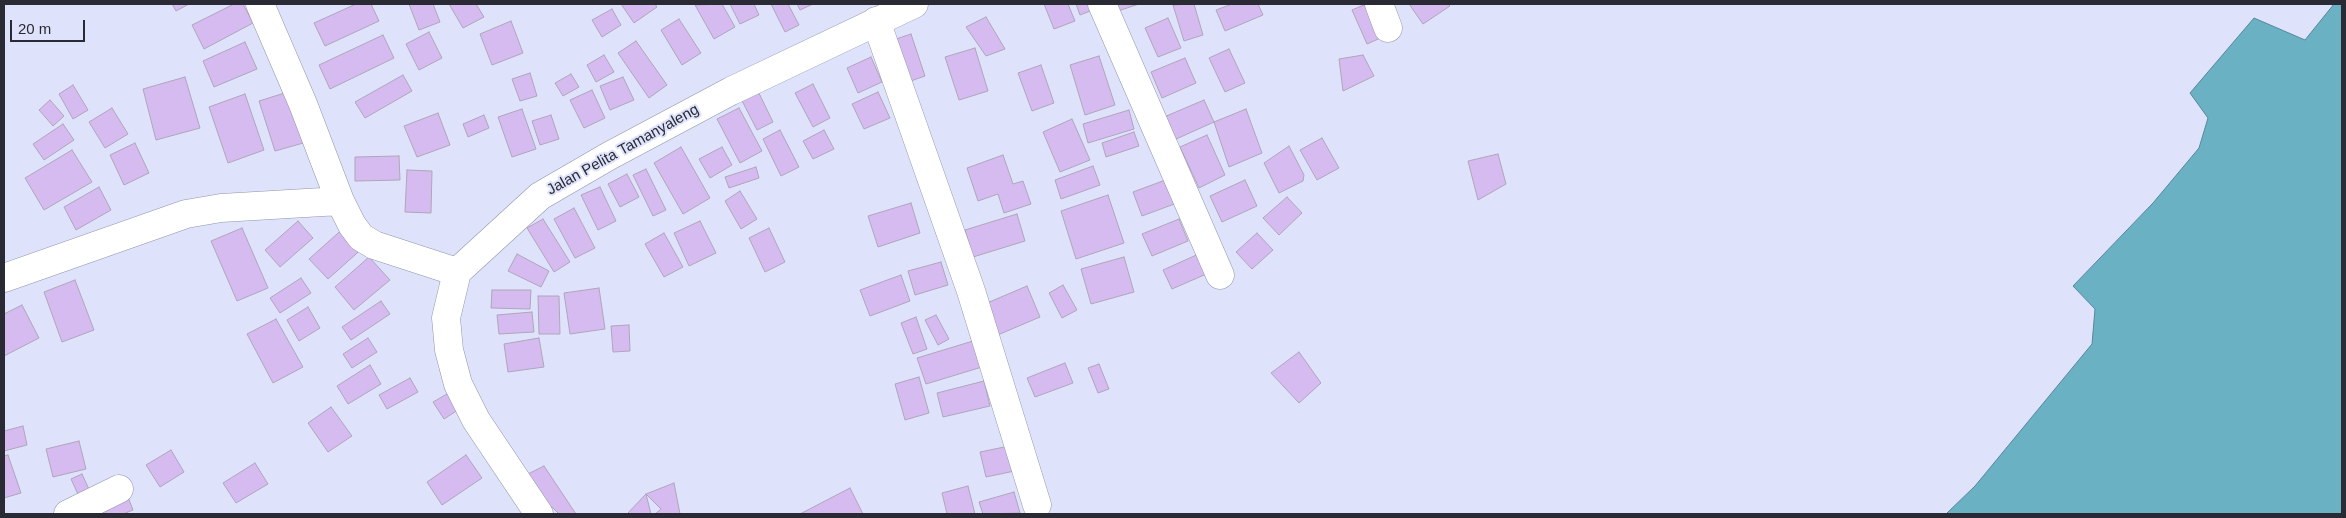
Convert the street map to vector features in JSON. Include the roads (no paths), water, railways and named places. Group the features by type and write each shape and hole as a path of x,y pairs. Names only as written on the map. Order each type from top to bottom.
{"street":[{"path":"260,4 303,104 340,201 352,226 362,237 374,245 457,272 446,318 449,350 458,384 476,420 539,514"},
{"name":"Jalan Pelita Tamanyaleng","path":"457,272 540,196 557,186 731,91 914,4"},
{"path":"1102,4 1220,274"},
{"path":"876,21 971,291 1037,505"},
{"path":"4,278 186,214 220,208 340,201"},
{"path":"68,514 119,490"}],"water":[{"path":"2334,4 2342,4 2342,514 1946,514 1975,486 2092,344 2095,309 2073,286 2153,203 2199,148 2208,118 2190,93 2254,18 2305,40"}]}
